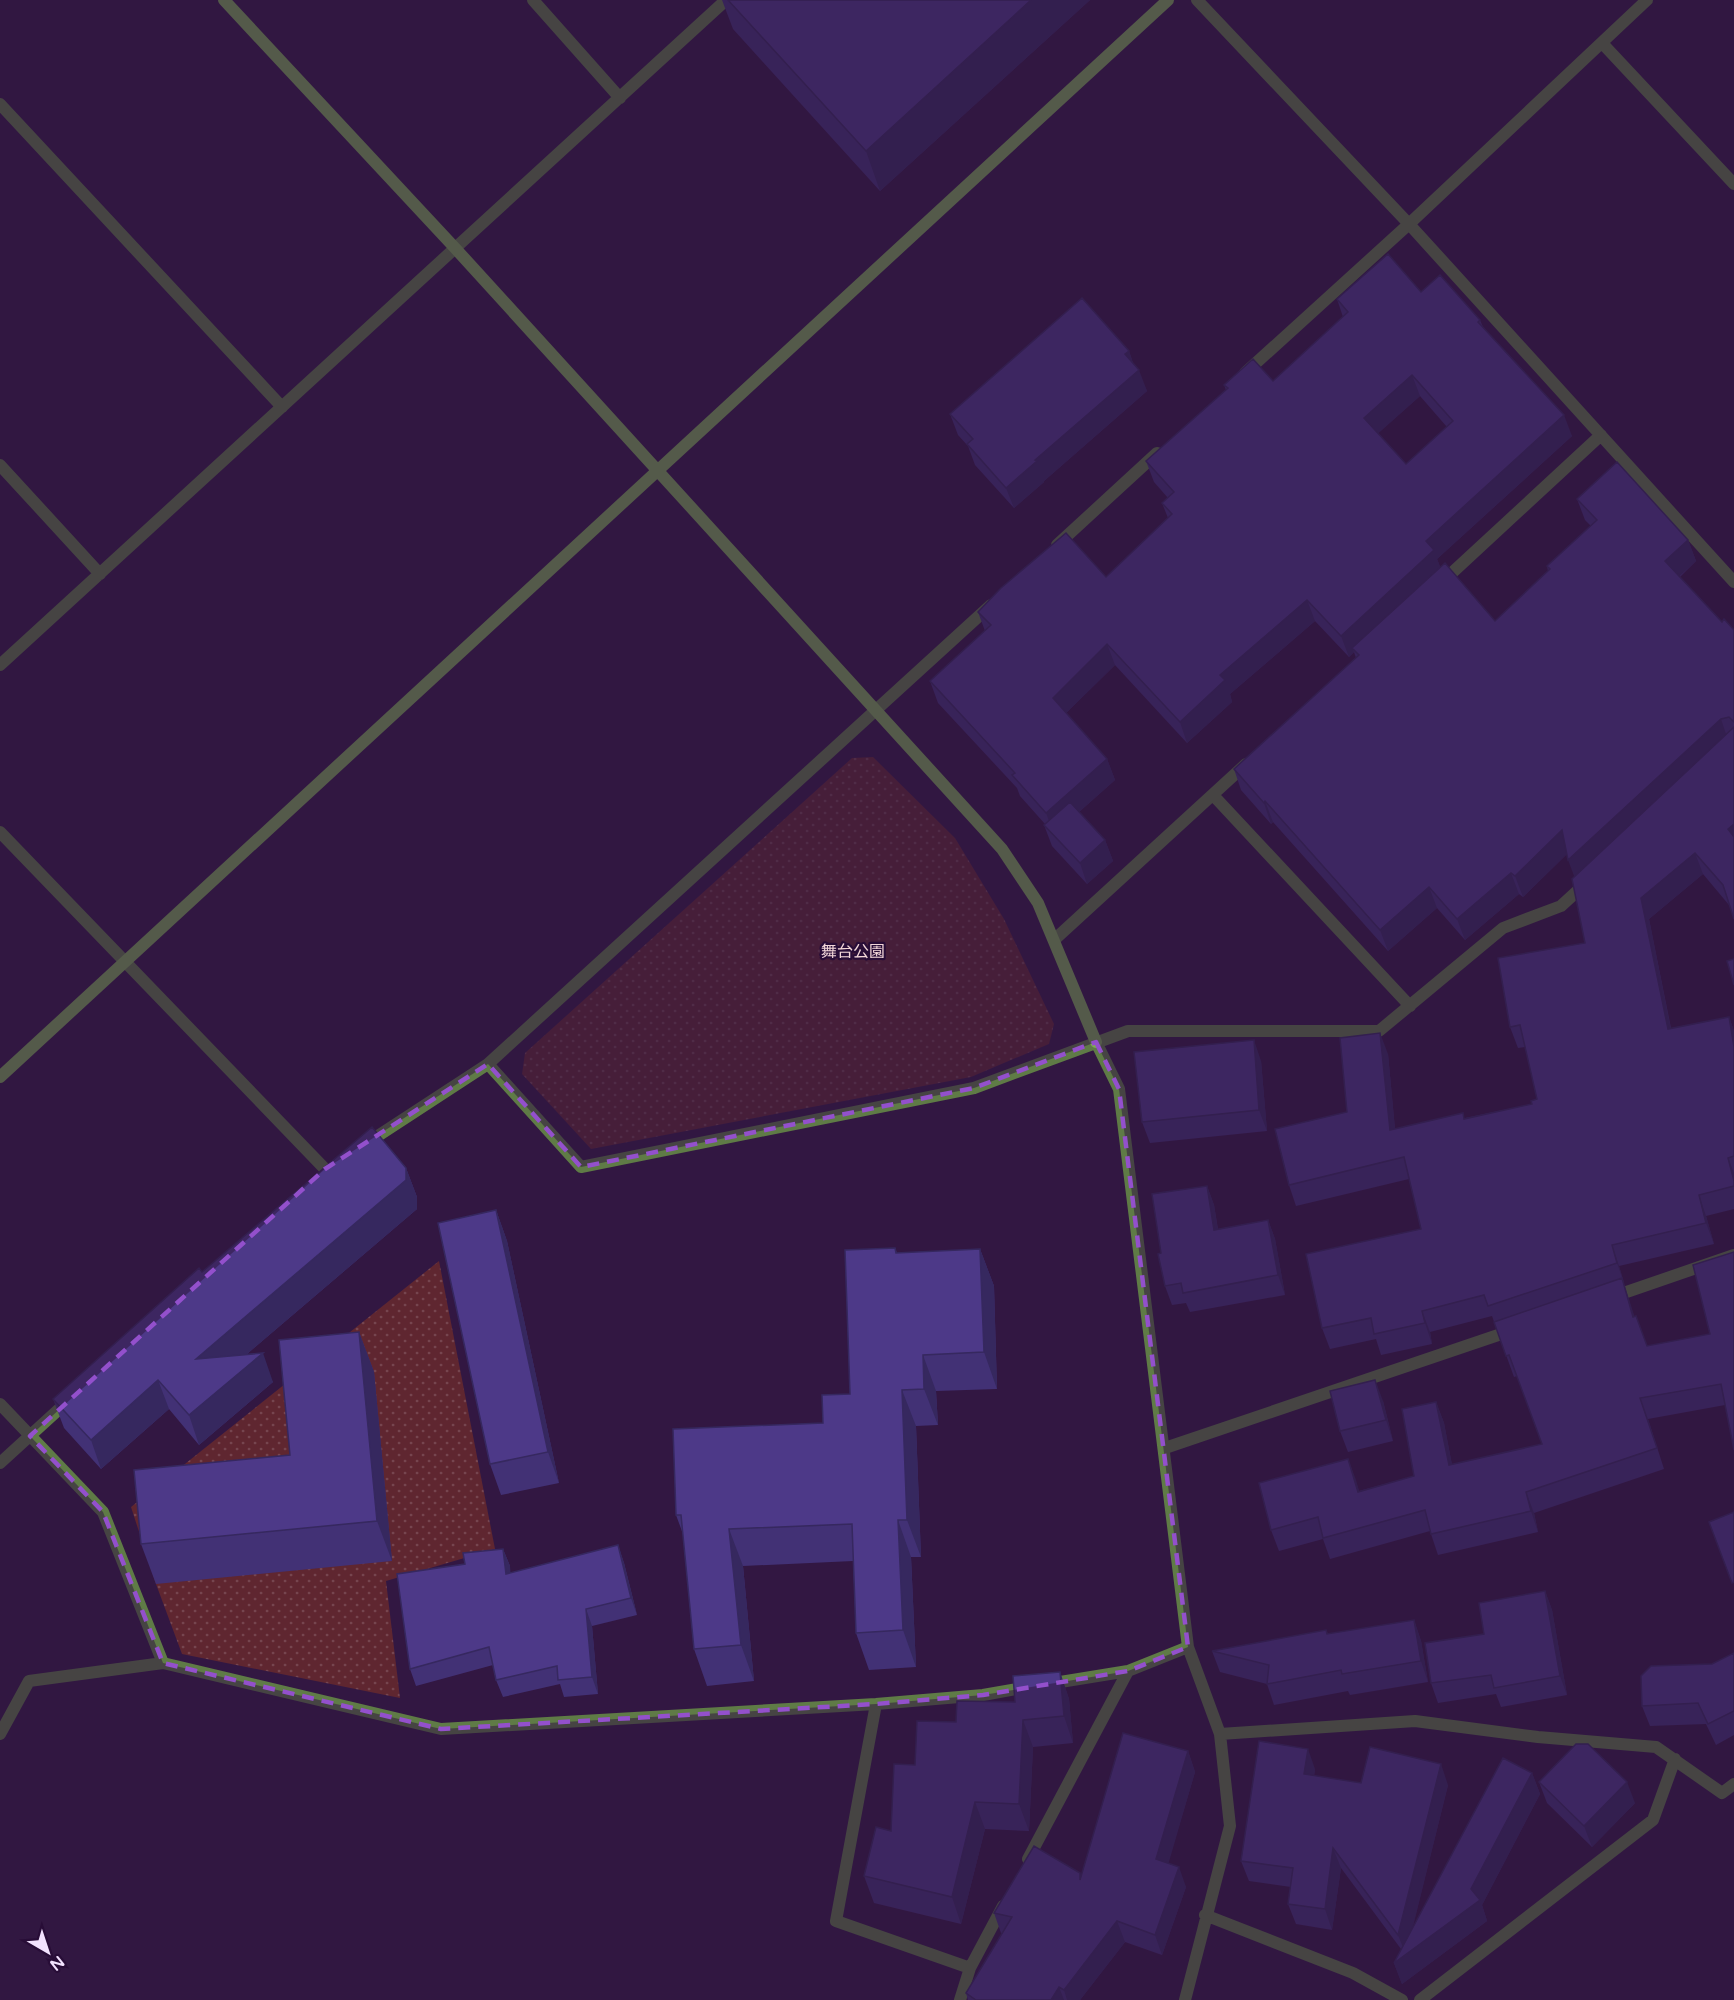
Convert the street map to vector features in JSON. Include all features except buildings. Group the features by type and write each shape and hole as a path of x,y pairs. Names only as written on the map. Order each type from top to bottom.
{"street":[{"path":"225,0 877,710 1002,849 1038,903 1096,1042 1119,1089 1188,1647 1220,1734 1230,1826 1205,1915 1185,2000"},
{"path":"533,0 620,98"},
{"path":"0,665 726,0"},
{"path":"0,1077 1168,0"},
{"path":"1197,0 1409,224 1734,582"},
{"path":"1234,383 1409,224 1647,0"},
{"path":"1602,43 1734,184"},
{"path":"0,104 282,407"},
{"path":"1428,595 1601,435"},
{"path":"1051,550 1164,447"},
{"path":"0,465 100,574"},
{"path":"354,1151 489,1064 999,598"},
{"path":"1054,940 1256,755"},
{"path":"1213,795 1410,1006"},
{"path":"0,832 325,1170"},
{"path":"489,1064 581,1167 974,1088 1128,1031 1378,1031 1503,928 1561,906 1596,874"},
{"path":"1600,1301 1734,1255"},
{"path":"1165,1448 1522,1327"},
{"path":"0,1463 82,1389"},
{"path":"0,1404 103,1512 163,1663"},
{"path":"0,1734 29,1681 163,1663 441,1729 876,1704 983,1695 1128,1671 1188,1647"},
{"path":"1021,1872 1128,1671"},
{"path":"876,1704 836,1921 970,1968"},
{"path":"1220,1734 1415,1721 1538,1737 1656,1747 1722,1793 1734,1784"},
{"path":"1420,2000 1653,1820 1676,1760"},
{"path":"960,2000 970,1968 1010,1893"},
{"path":"1205,1915 1353,1973 1402,2000"}],"highlighted area":[{"path":"1096,1042 1119,1089 1188,1647 1128,1671 983,1695 876,1704 441,1729 163,1663 103,1512 30,1436 325,1169 488,1064 581,1167 974,1088"}],"green space":[{"name":"舞台公園","path":"873,757 955,838 1004,919 1054,1024 1049,1044 971,1077 591,1149 522,1074 525,1053 852,758"},
{"path":"439,1261 495,1549 386,1581 400,1698 182,1654 131,1507"}]}
